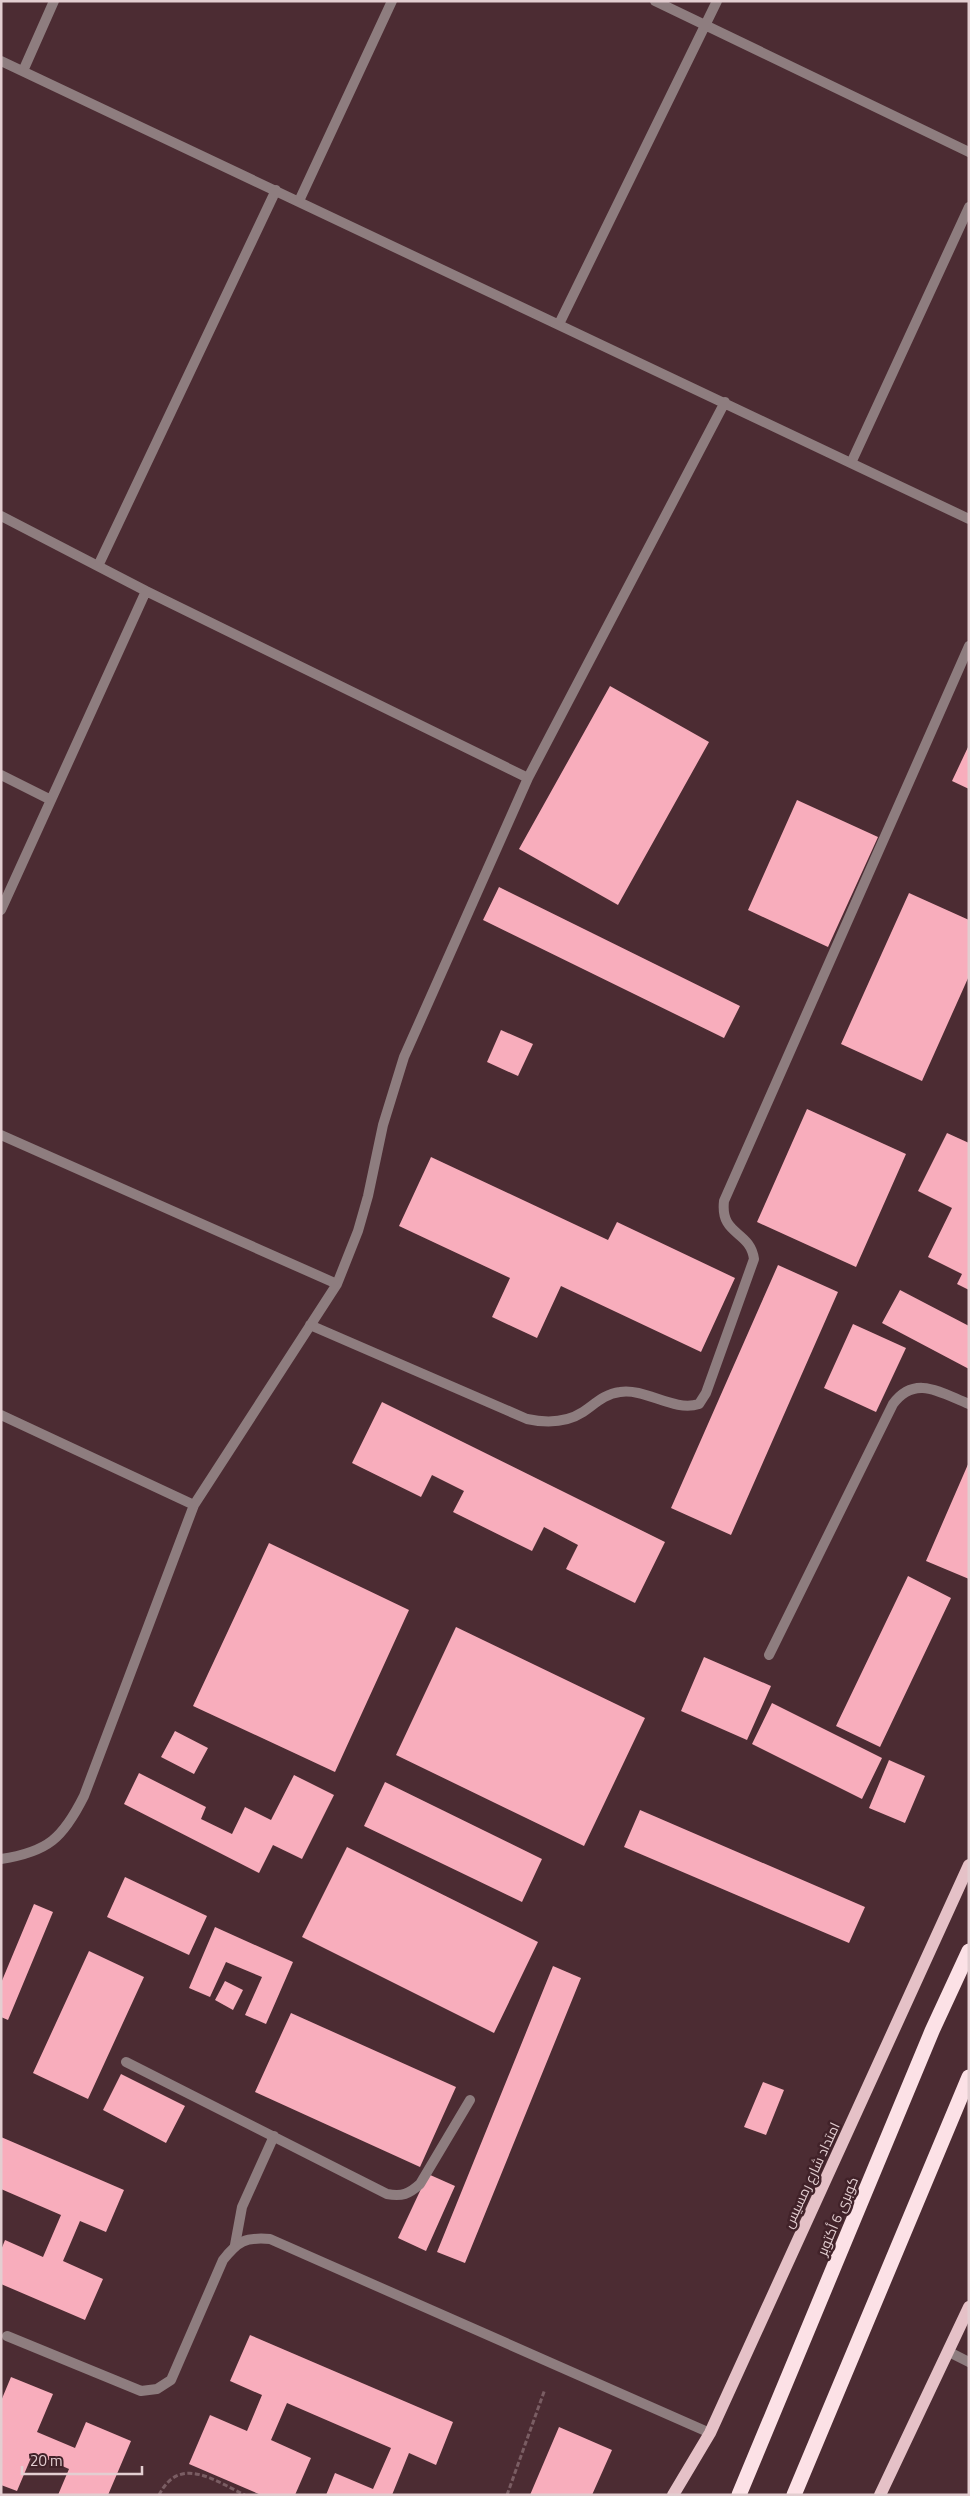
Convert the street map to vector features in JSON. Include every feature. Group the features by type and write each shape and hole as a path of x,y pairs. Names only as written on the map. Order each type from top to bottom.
{"highway":[{"name":"كوبرى 6 أكتوبر","path":"738,2495 928,2040 969,1951"},
{"path":"794,2495 969,2077"}],"main road":[{"name":"امتداد شارع رمسيس","path":"673,2495 710,2433 969,1865"},
{"path":"880,2495 969,2307"}],"street":[{"path":"23,71 54,1"},
{"path":"299,201 392,1"},
{"path":"655,1 969,152"},
{"path":"559,324 717,1"},
{"path":"1,61 725,402 969,520"},
{"path":"98,566 276,190"},
{"path":"851,463 969,207"},
{"path":"1,1859 26,1855 51,1843 71,1822 84,1796 194,1505 337,1284 366,1205 385,1117 404,1057 528,778 725,402"},
{"path":"1,516 146,591 528,778"},
{"path":"1,910 146,591"},
{"path":"310,1325 539,1422 567,1419 582,1412 595,1402 620,1392 635,1393 685,1406 699,1404 706,1393 754,1259 749,1243 734,1232 726,1223 723,1213 724,1201 969,646"},
{"path":"1,775 51,800"},
{"path":"1,1135 337,1284"},
{"path":"769,1655 893,1404 900,1394 910,1388 931,1388 969,1404"},
{"path":"1,1415 194,1505"},
{"path":"126,2062 387,2194 400,2196 411,2192 420,2184 470,2100"},
{"path":"235,2245 242,2207 274,2136"},
{"path":"7,2336 141,2391 157,2389 171,2380 223,2260 235,2245 251,2238 270,2238 710,2433"},
{"path":"948,2352 969,2362"}],"path":[{"path":"507,2495 554,2364"},
{"path":"159,2495 172,2476 190,2472 245,2495"}],"building":[{"path":"610,686 709,742 618,905 519,849"},
{"path":"969,745 969,789 952,781"},
{"path":"797,800 878,837 828,947 748,910"},
{"path":"499,887 740,1006 724,1038 483,920"},
{"path":"909,893 969,920 969,976 922,1081 841,1044"},
{"path":"501,1030 533,1044 518,1076 487,1062"},
{"path":"807,1109 906,1154 856,1267 757,1222"},
{"path":"947,1133 969,1143 969,1290 957,1284 962,1274 928,1257 952,1208 918,1191"},
{"path":"431,1157 608,1240 617,1222 735,1278 701,1352 561,1286 537,1338 492,1317 510,1278 399,1226"},
{"path":"778,1265 838,1292 731,1535 671,1508"},
{"path":"900,1290 969,1326 969,1369 882,1323"},
{"path":"853,1324 906,1348 876,1412 824,1388"},
{"path":"382,1402 665,1542 635,1603 566,1569 578,1545 544,1527 532,1551 453,1512 464,1491 432,1475 421,1497 352,1463"},
{"path":"969,1462 969,1579 926,1561"},
{"path":"269,1543 409,1610 335,1772 193,1706"},
{"path":"908,1576 951,1598 880,1747 836,1726"},
{"path":"456,1627 645,1718 584,1846 396,1755"},
{"path":"704,1657 771,1686 747,1740 681,1711"},
{"path":"772,1703 882,1758 862,1799 752,1744"},
{"path":"175,1731 208,1748 194,1774 161,1757"},
{"path":"889,1760 925,1776 905,1823 869,1808"},
{"path":"139,1773 206,1807 201,1819 232,1834 245,1807 271,1820 294,1775 334,1795 302,1859 273,1845 259,1873 124,1804"},
{"path":"385,1782 542,1859 522,1902 364,1826"},
{"path":"640,1810 865,1907 849,1943 624,1847"},
{"path":"347,1847 538,1942 494,2033 302,1937"},
{"path":"125,1877 207,1916 189,1955 107,1917"},
{"path":"34,1904 53,1912 8,2020 1,2017 1,1983"},
{"path":"215,1927 293,1962 266,2024 245,2015 262,1977 226,1962 210,1997 189,1988"},
{"path":"89,1951 144,1977 88,2099 33,2073"},
{"path":"553,1966 581,1978 465,2263 437,2252"},
{"path":"225,1981 243,1990 233,2010 215,2000"},
{"path":"291,2013 456,2087 420,2167 255,2092"},
{"path":"121,2074 185,2106 166,2143 103,2110"},
{"path":"763,2082 784,2090 766,2135 744,2127"},
{"path":"1,2137 124,2190 106,2232 80,2221 63,2261 103,2279 85,2320 1,2284 1,2250 5,2240 43,2257 61,2215 1,2189"},
{"path":"428,2174 455,2186 426,2251 398,2238"},
{"path":"250,2335 453,2422 436,2465 409,2453 392,2495 326,2495 335,2473 373,2489 391,2448 287,2403 271,2440 311,2458 295,2495 261,2495 189,2464 210,2415 247,2431 262,2395 230,2381"},
{"path":"11,2377 53,2394 37,2432 75,2448 86,2422 131,2441 108,2495 58,2495 69,2469 33,2453 17,2491 1,2485 1,2401"},
{"path":"559,2427 612,2450 592,2495 530,2495"}]}
